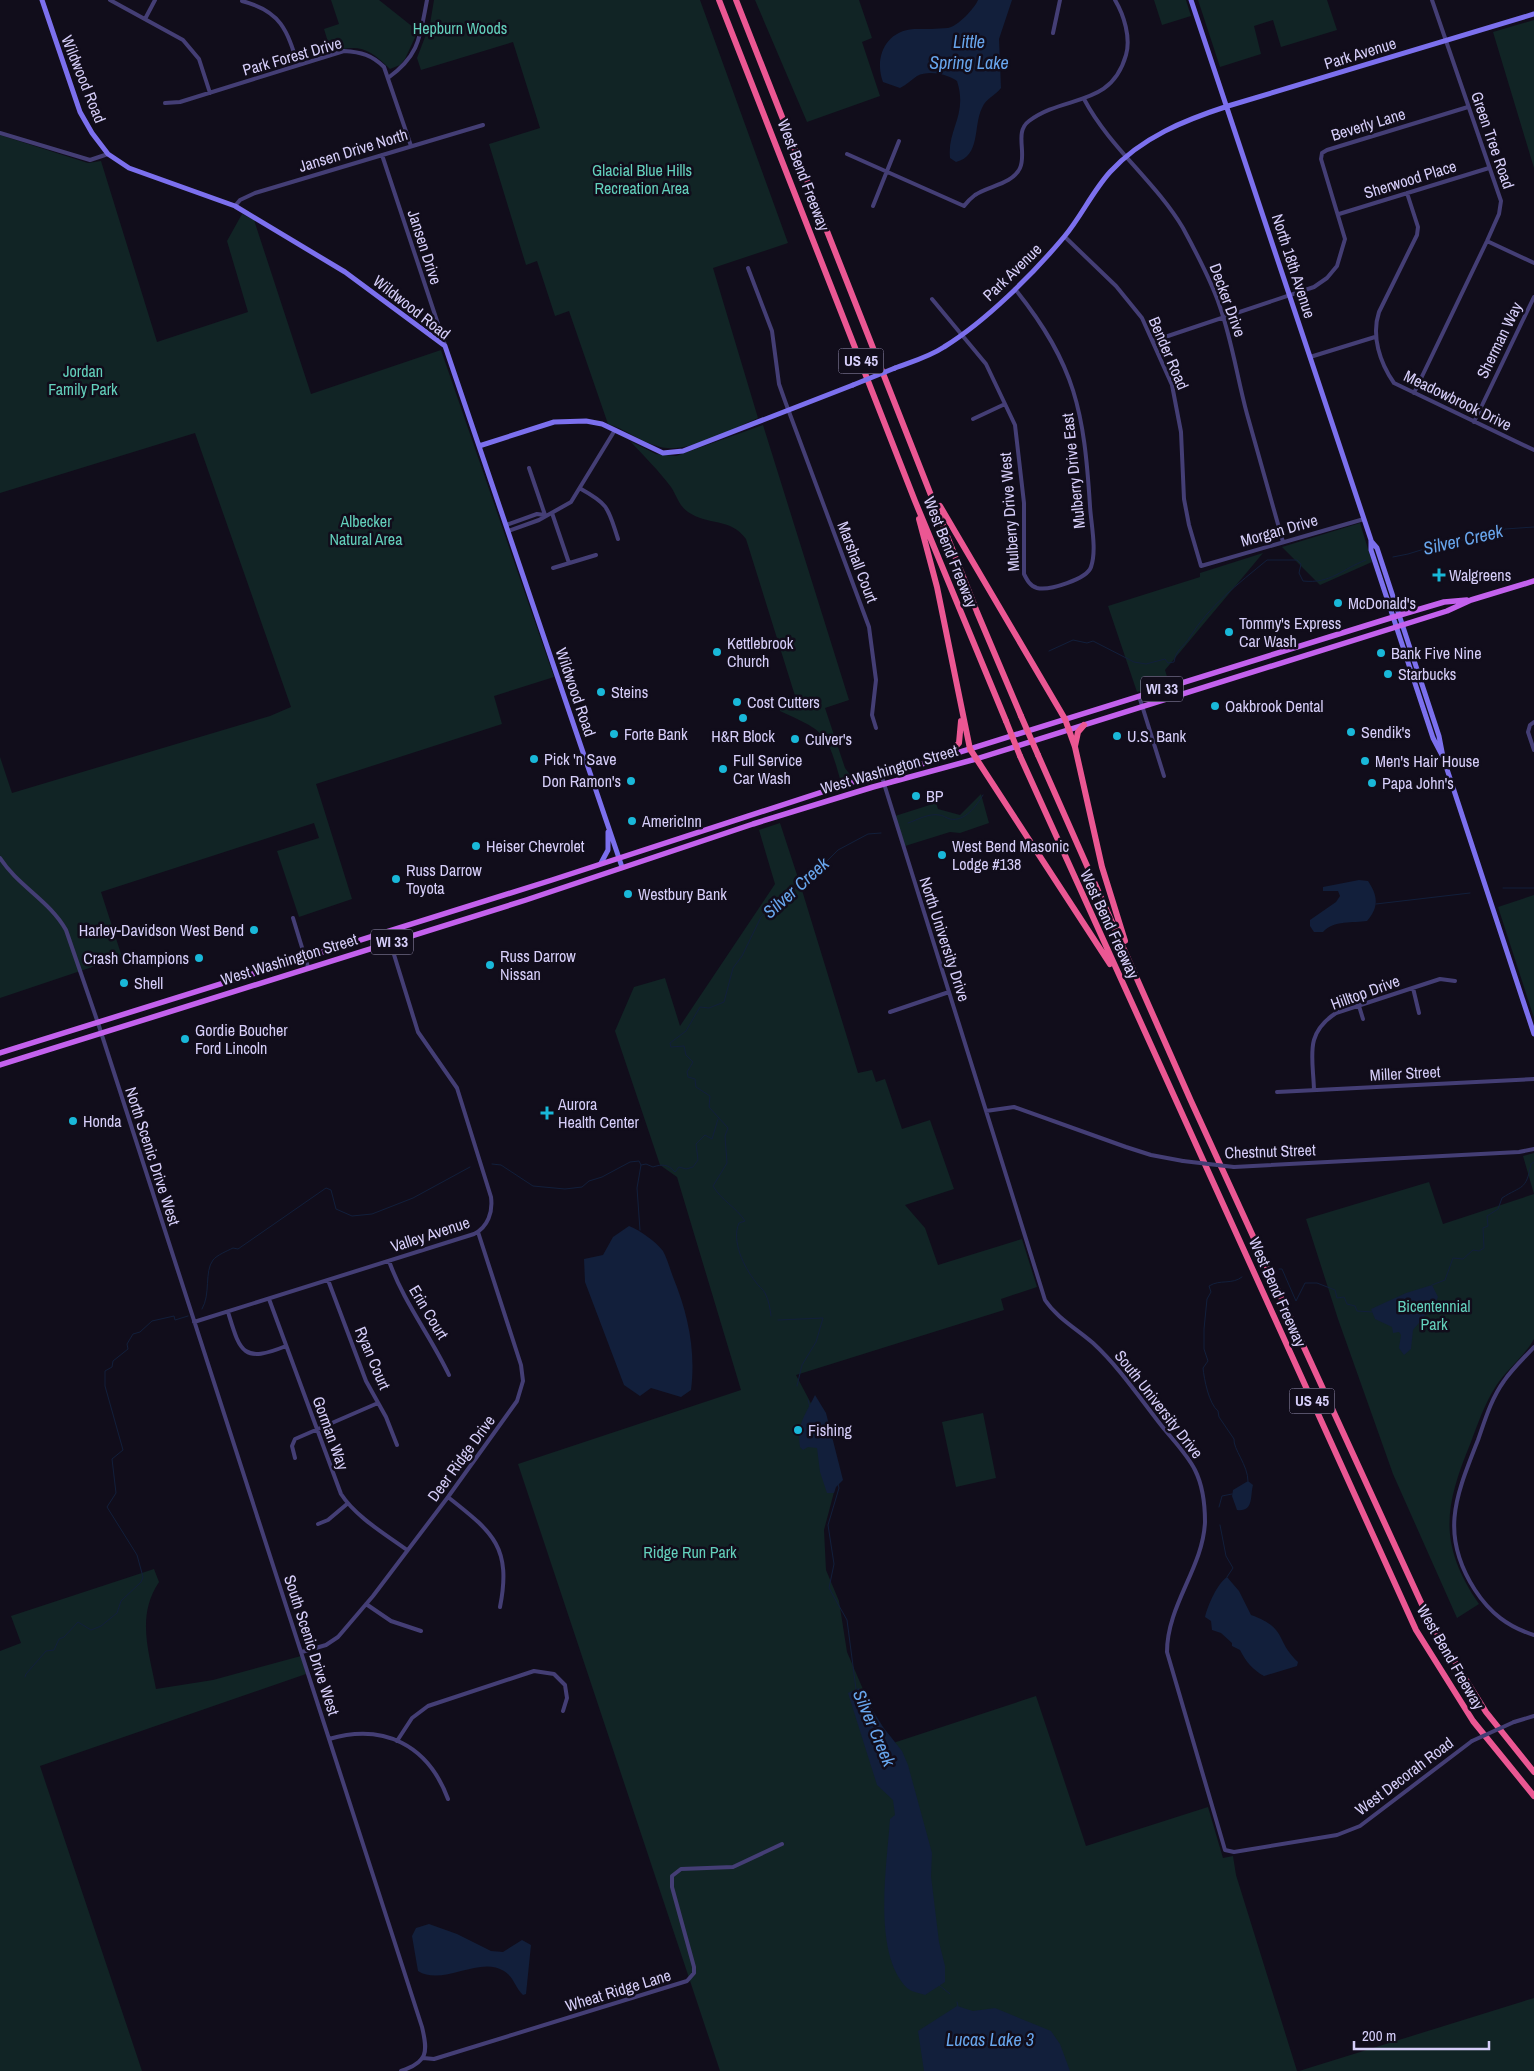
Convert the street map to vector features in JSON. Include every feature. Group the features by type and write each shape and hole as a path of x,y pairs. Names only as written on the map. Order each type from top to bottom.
{"highway":[{"name":"West Bend Freeway","path":"719,0 915,501 1020,756 1416,1630 1473,1721 1534,1796"},
{"name":"West Bend Freeway","path":"736,0 930,488 977,612 1190,1101 1430,1622 1486,1712 1534,1772"},
{"path":"930,488 1065,719 1075,747 1114,908 1140,985"},
{"path":"915,501 937,587 970,749 1124,985"},
{"path":"946,757 959,743 962,715"},
{"path":"1075,747 1078,732 1084,725"}],"main road":[{"name":"West Washington Street","path":"0,1065 391,942 622,866 883,785 976,759 1447,611 1472,600 1534,581"},
{"name":"West Washington Street","path":"0,1053 881,774 946,757 1444,602 1472,600"}],"street":[{"name":"Wildwood Road","path":"42,0 80,112 92,133 108,154 129,168 235,206 345,272 445,346 622,866"},
{"path":"110,0 183,40 199,59 210,93"},
{"path":"146,19 155,0"},
{"path":"388,78 410,60 420,37 427,0"},
{"path":"1052,33 1060,0"},
{"path":"847,154 964,206 975,195 1010,178 1020,169 1022,156 1021,136 1027,122 1043,113 1100,92 1113,82 1123,67 1127,51 1127,35 1121,10 1115,0"},
{"name":"North 18th Avenue","path":"1191,0 1228,106 1371,540 1371,550 1392,618 1432,738 1443,756"},
{"name":"Green Tree Road","path":"1414,393 1487,241 1499,214 1501,201 1432,0"},
{"path":"242,1 258,5 273,14 288,32 298,65"},
{"name":"Park Avenue","path":"479,446 554,422 586,421 615,430 663,453 683,451 895,368 943,348 1015,289 1065,237 1110,172 1126,158 1167,129 1228,106 1534,14"},
{"name":"Park Forest Drive","path":"165,103 180,102 344,51 359,52 375,58 384,66 411,146"},
{"name":"Decker Drive","path":"1084,99 1096,121 1126,158 1160,194 1182,228 1208,278 1223,317 1283,542"},
{"name":"Beverly Lane","path":"1153,341 1314,287 1327,278 1336,266 1345,239 1321,159 1322,153 1468,107"},
{"name":"Jansen Drive North","path":"235,206 240,200 255,193 483,125"},
{"path":"0,133 90,160 108,154"},
{"path":"873,206 899,141"},
{"name":"Jansen Drive","path":"382,155 445,346"},
{"name":"Sherwood Place","path":"1339,214 1489,168"},
{"name":"Meadowbrook Drive","path":"1407,193 1418,227 1417,235 1379,312 1375,325 1375,337 1387,373 1394,383 1534,450"},
{"name":"Bender Road","path":"1065,237 1116,286 1142,318 1172,385 1181,432 1184,499 1189,526 1202,566"},
{"path":"1487,241 1534,263"},
{"name":"Marshall Court","path":"748,268 772,331 780,384 869,628 876,680 872,715 876,728"},
{"name":"Mulberry Drive East","path":"1015,289 1039,318 1057,348 1070,376 1080,409 1087,451 1093,550 1091,567 1084,577 1049,588 1036,588 1028,582"},
{"name":"Sherman Way","path":"1474,422 1534,296"},
{"name":"Mulberry Drive West","path":"932,300 986,364 1015,426 1024,503 1024,574 1028,582"},
{"path":"1310,356 1375,337"},
{"path":"973,419 1005,404"},
{"path":"507,528 537,514 545,516 571,502 581,489 615,430"},
{"path":"529,468 545,516"},
{"path":"581,489 601,499 607,507 618,539"},
{"path":"552,513 568,562"},
{"name":"Morgan Drive","path":"1202,566 1364,519"},
{"name":"North 18th Avenue","path":"1371,540 1377,548 1400,615 1439,736 1443,756 1534,1034"},
{"path":"553,568 596,555"},
{"path":"1139,696 1164,776"},
{"path":"1534,722 1530,725 1528,732 1534,750"},
{"name":"North University Drive","path":"881,774 986,1111"},
{"path":"601,863 608,850 608,827"},
{"name":"North Scenic Drive West","path":"0,858 16,880 60,919 66,930 98,1023 186,1297"},
{"path":"293,918 308,967"},
{"name":"Valley Avenue","path":"194,1322 478,1232 488,1221 492,1204 491,1197 457,1088 418,1032 387,932"},
{"name":"Hilltop Drive","path":"1314,1090 1312,1050 1314,1036 1322,1022 1336,1013 1440,979 1455,981"},
{"path":"1413,988 1419,1013"},
{"path":"890,1012 949,992"},
{"path":"1359,1006 1363,1019"},
{"name":"Miller Street","path":"1276,1092 1534,1079"},
{"name":"Chestnut Street","path":"986,1111 1014,1107 1126,1148 1151,1155 1234,1167 1519,1152 1534,1149"},
{"name":"South University Drive","path":"986,1111 1045,1300 1052,1311 1093,1344 1116,1366 1190,1462 1200,1483 1205,1508 1204,1531 1196,1558 1170,1621 1167,1652 1225,1850"},
{"name":"Deer Ridge Drive","path":"302,1652 326,1645 338,1637 366,1604 448,1497 517,1401 524,1381 521,1365 478,1232"},
{"name":"Erin Court","path":"390,1260 398,1286 411,1310 425,1329 449,1375"},
{"name":"Ryan Court","path":"328,1280 366,1381 397,1445"},
{"name":"South Scenic Drive West","path":"186,1297 414,2002 426,2044 423,2058"},
{"name":"Gorman Way","path":"269,1299 338,1489 347,1504 407,1550"},
{"path":"228,1312 238,1343 245,1351 260,1355 286,1346"},
{"path":"1534,1347 1505,1380 1494,1396 1458,1488 1454,1511 1456,1550 1464,1574 1483,1603 1503,1621 1519,1630 1534,1635"},
{"path":"295,1458 292,1446 294,1441 316,1429 352,1416 378,1403"},
{"path":"448,1497 487,1528 494,1538 505,1572 500,1607"},
{"path":"318,1524 328,1520 347,1504"},
{"path":"366,1604 391,1621 421,1631"},
{"path":"397,1741 412,1718 428,1706 534,1671 554,1674 565,1684 567,1698 563,1711"},
{"name":"West Decorah Road","path":"1225,1850 1234,1852 1337,1835 1360,1826 1472,1741 1514,1722 1534,1716"},
{"path":"330,1739 359,1732 377,1734 397,1741 413,1750 426,1762 432,1769 448,1799"},
{"name":"Wheat Ridge Lane","path":"423,2058 434,2059 687,1982 694,1973 694,1967 672,1887 672,1876 681,1869 733,1866 782,1844"},
{"path":"401,2071 418,2064 423,2058"}],"green space":[{"path":"331,0 379,0 418,31 405,59 400,65 390,69 370,52 357,48 331,52 324,29 339,24"},
{"name":"Glacial Blue Hills Recreation Area","path":"434,0 700,0 788,243 713,268 758,418 708,440 669,448 650,444 608,424 569,311 555,316 537,261 526,265 489,144 540,128 513,42 421,70 417,58 430,24"},
{"path":"755,0 859,0 872,38 862,42 880,96 807,122"},
{"path":"1154,0 1186,0 1191,16 1162,25"},
{"path":"1198,0 1327,0 1337,30 1281,47 1273,20 1254,26 1261,54 1220,67"},
{"path":"1534,20 1534,168 1493,32"},
{"name":"Albecker Natural Area","path":"0,135 88,163 101,161 157,342 248,312 227,241 242,214 254,220 311,394 441,350 554,677 494,696 502,724 316,784 352,899 299,917 277,851 319,838 314,823 101,892 122,957 0,998 0,757 12,793 270,716 291,707 195,433 0,493"},
{"path":"763,425 849,700 825,708 845,768 851,776 840,779 831,751 822,735 806,723 780,711 778,705 796,699 746,539 733,527 703,519 685,510 666,481 630,441 656,454 676,456"},
{"path":"1360,523 1372,562 1320,585 1282,547"},
{"path":"1263,553 1165,670 1169,683 1137,692 1108,606 1200,577 1200,573"},
{"path":"981,794 989,823 960,833 950,832 905,846 895,816 936,803 938,809 960,815"},
{"name":"Ridge Run Park","path":"780,823 858,1073 872,1070 876,1082 885,1079 902,1129 930,1120 954,1189 905,1205 925,1228 938,1265 1022,1239 1037,1287 1001,1299 1004,1310 796,1375 814,1409 838,1477 824,1530 826,1570 839,1601 847,1652 887,1745 1036,1696 1086,1846 1208,1807 1223,1858 1233,1856 1236,1875 1297,2071 720,2071 518,1464 741,1390 677,1177 660,1165 615,1031 634,987 665,978 680,1026 775,884 759,830"},
{"path":"1534,895 1534,1018 1498,907"},
{"path":"1534,1153 1534,1194 1523,1156"},
{"name":"Bicentennial Park","path":"1429,1182 1443,1224 1534,1194 1534,1339 1500,1380 1488,1399 1462,1465 1451,1506 1451,1544 1457,1563 1479,1604 1457,1618 1393,1474 1338,1319 1306,1219"},
{"path":"983,1413 996,1478 956,1487 942,1422"},
{"path":"154,1569 159,1582 148,1608 146,1634 156,1689 213,1680 301,1656 306,1674 40,1766 142,2071 0,2071 0,1651 21,1643 11,1616"},
{"path":"1534,1998 1534,2071 1299,2071"}],"water":[{"name":"Little Spring Lake","path":"978,0 1012,0 999,39 1001,88 982,108 975,140 969,154 964,159 956,162 950,158 950,148 959,113 960,93 957,81 948,76 927,73 917,76 900,88 883,82 880,64 881,55 889,40 904,31 952,27 965,17"},
{"path":"1359,880 1368,881 1376,901 1374,911 1367,921 1338,924 1327,928 1323,932 1314,932 1310,926 1310,920 1336,902 1340,896 1338,891 1323,891 1323,887"},
{"path":"629,1226 648,1237 663,1251 687,1318 692,1361 691,1390 681,1397 651,1388 640,1396 624,1385 585,1282 584,1259 603,1255 613,1237"},
{"path":"1432,1285 1438,1297 1435,1304 1413,1330 1411,1349 1404,1355 1399,1348 1401,1335 1399,1332 1393,1333 1392,1327 1375,1319 1371,1309 1406,1293"},
{"path":"815,1395 826,1413 843,1480 836,1487 834,1493 827,1493 820,1472 817,1448 808,1447 803,1450 800,1447 799,1432 801,1425"},
{"path":"1248,1481 1253,1485 1249,1506 1242,1510 1237,1510 1232,1496 1233,1490"},
{"path":"1227,1577 1239,1591 1251,1615 1263,1620 1276,1630 1286,1648 1298,1662 1297,1666 1264,1676 1247,1662 1240,1650 1232,1646 1232,1643 1221,1633 1212,1630 1211,1621 1205,1617 1213,1595"},
{"path":"859,1688 883,1727 902,1751 908,1765 932,1853 931,1876 939,1942 945,1966 945,1982 925,1995 907,1988 896,1973 889,1953 885,1931 885,1883 890,1819 895,1815 893,1800 877,1785 848,1693"},
{"path":"429,1924 457,1934 491,1951 503,1952 522,1940 531,1945 526,1994 523,1995 520,1992 507,1973 494,1967 484,1966 438,1976 418,1971 412,1936 416,1928"},
{"name":"Lucas Lake 3","path":"957,2006 973,2011 995,2008 1051,2031 1060,2044 1070,2071 924,2071 918,2031"}],"waterway":[{"name":"Silver Creek","path":"1393,557 1505,529 1534,527"},
{"name":"Silver Creek","path":"1049,651 1073,640 1087,643 1093,641 1134,662 1146,664 1165,659 1168,663 1174,662 1178,651 1206,615 1267,560 1297,560 1301,564 1299,573 1303,581 1329,578 1366,560"},
{"name":"Silver Creek","path":"908,823 931,815 940,815 950,819 960,818 965,816 983,795"},
{"name":"Silver Creek","path":"771,1316 765,1293 747,1269 740,1254 737,1230 739,1223 745,1221 713,1186 727,1163 725,1136 728,1128 709,1107 710,1096 696,1087 695,1079 688,1077 687,1072 693,1062 686,1055 684,1046 671,1047 670,1043 686,1031 700,1007 709,1008 724,1002 733,968 742,956 761,917 772,905 807,881 838,850 868,834 881,833"},
{"path":"1503,888 1534,888"},
{"path":"1376,904 1470,893"},
{"path":"640,1230 637,1188 641,1165 646,1164 653,1167 665,1165 675,1172 679,1167 686,1169 693,1167 698,1160 696,1144 705,1135 712,1139 718,1119"},
{"path":"492,1164 501,1165 533,1186 565,1189 582,1187 589,1181 602,1177 630,1162 639,1161 641,1165"},
{"path":"1432,1285 1445,1280 1453,1258 1463,1259 1473,1250 1479,1251 1484,1248 1483,1228 1488,1226 1487,1216 1498,1209 1502,1198 1519,1189 1525,1183 1531,1164 1534,1162"},
{"path":"202,1309 205,1303 210,1265 215,1258 233,1248 238,1249 326,1188 331,1190 336,1209 352,1216 372,1214 413,1198 470,1167"},
{"path":"1279,1269 1282,1269 1296,1301 1305,1283 1317,1283 1335,1290 1337,1298 1344,1297 1347,1304 1355,1306 1357,1311 1373,1312"},
{"path":"1242,1277 1234,1281 1209,1286 1211,1292 1207,1299 1204,1329 1204,1349 1208,1361 1203,1368 1212,1403 1234,1439 1246,1469 1248,1481"},
{"path":"25,1677 46,1651 54,1650 59,1639 64,1637 78,1622 91,1630 101,1626 117,1613 121,1601 141,1582 143,1577 137,1555 107,1507 116,1493 112,1459 123,1450 105,1386 105,1371 112,1367 113,1361 128,1349 127,1344 133,1334 140,1332 152,1321 174,1316 175,1320 188,1316"},
{"name":"Silver Creek","path":"778,1320 823,1318 816,1342 802,1365 797,1386"},
{"name":"Silver Creek","path":"808,1400 810,1407"},
{"name":"Silver Creek","path":"838,1484 839,1488 828,1525 834,1564 829,1588 847,1620 856,1689"},
{"path":"1219,1507 1222,1496 1232,1494"},
{"path":"1220,1525 1226,1556 1233,1568 1227,1577"},
{"name":"Silver Creek","path":"939,1985 950,1994"},
{"name":"Silver Creek","path":"957,2002 958,2007"}],"place":[{"name":"Walgreens","path":"1439,575"},
{"name":"McDonald's","path":"1338,603"},
{"name":"Tommy's Express Car Wash","path":"1229,632"},
{"name":"Kettlebrook Church","path":"717,652"},
{"name":"Bank Five Nine","path":"1381,653"},
{"name":"Starbucks","path":"1388,674"},
{"name":"Steins","path":"601,692"},
{"name":"Cost Cutters","path":"737,702"},
{"name":"Oakbrook Dental","path":"1215,706"},
{"name":"H&R Block","path":"743,718"},
{"name":"Sendik's","path":"1351,732"},
{"name":"Forte Bank","path":"614,734"},
{"name":"U.S. Bank","path":"1117,736"},
{"name":"Culver's","path":"795,739"},
{"name":"Pick 'n Save","path":"534,759"},
{"name":"Men's Hair House","path":"1365,761"},
{"name":"Full Service Car Wash","path":"723,769"},
{"name":"Don Ramon's","path":"631,781"},
{"name":"Papa John's","path":"1372,783"},
{"name":"BP","path":"916,796"},
{"name":"AmericInn","path":"632,821"},
{"name":"Heiser Chevrolet","path":"476,846"},
{"name":"West Bend Masonic Lodge #138","path":"942,855"},
{"name":"Russ Darrow Toyota","path":"396,879"},
{"name":"Westbury Bank","path":"628,894"},
{"name":"Harley-Davidson West Bend","path":"254,930"},
{"name":"Crash Champions","path":"199,958"},
{"name":"Russ Darrow Nissan","path":"490,965"},
{"name":"Shell","path":"124,983"},
{"name":"Gordie Boucher Ford Lincoln","path":"185,1039"},
{"name":"Aurora Health Center","path":"547,1113"},
{"name":"Honda","path":"73,1121"},
{"name":"Fishing","path":"798,1430"}],"park label":[{"name":"Hepburn Woods","path":"460,28"},
{"name":"Jordan Family Park","path":"83,380"}]}
